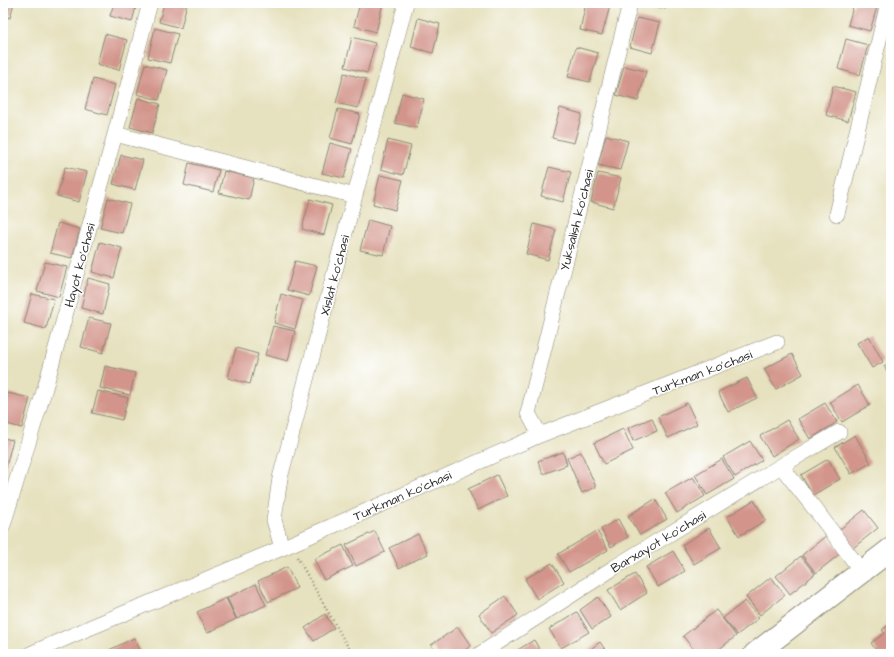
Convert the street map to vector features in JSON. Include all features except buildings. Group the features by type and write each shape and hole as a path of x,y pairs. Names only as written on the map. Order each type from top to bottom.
{"main road":[{"path":"755,654 891,549"}],"street":[{"name":"Hayot ko'chasi","path":"3,526 44,388 150,3"},
{"name":"Xislat ko'chasi","path":"286,546 274,520 280,478 406,3"},
{"name":"Yuksalish ko'chasi","path":"540,435 528,413 630,3"},
{"path":"837,214 888,3"},
{"path":"115,134 355,196"},
{"name":"Turkman ko'chasi","path":"30,654 286,546 540,435 777,342"},
{"name":"Barxayot ko'chasi","path":"480,654 615,567 839,432"},
{"path":"781,466 862,572"}],"path":[{"path":"286,546 352,654"}]}
